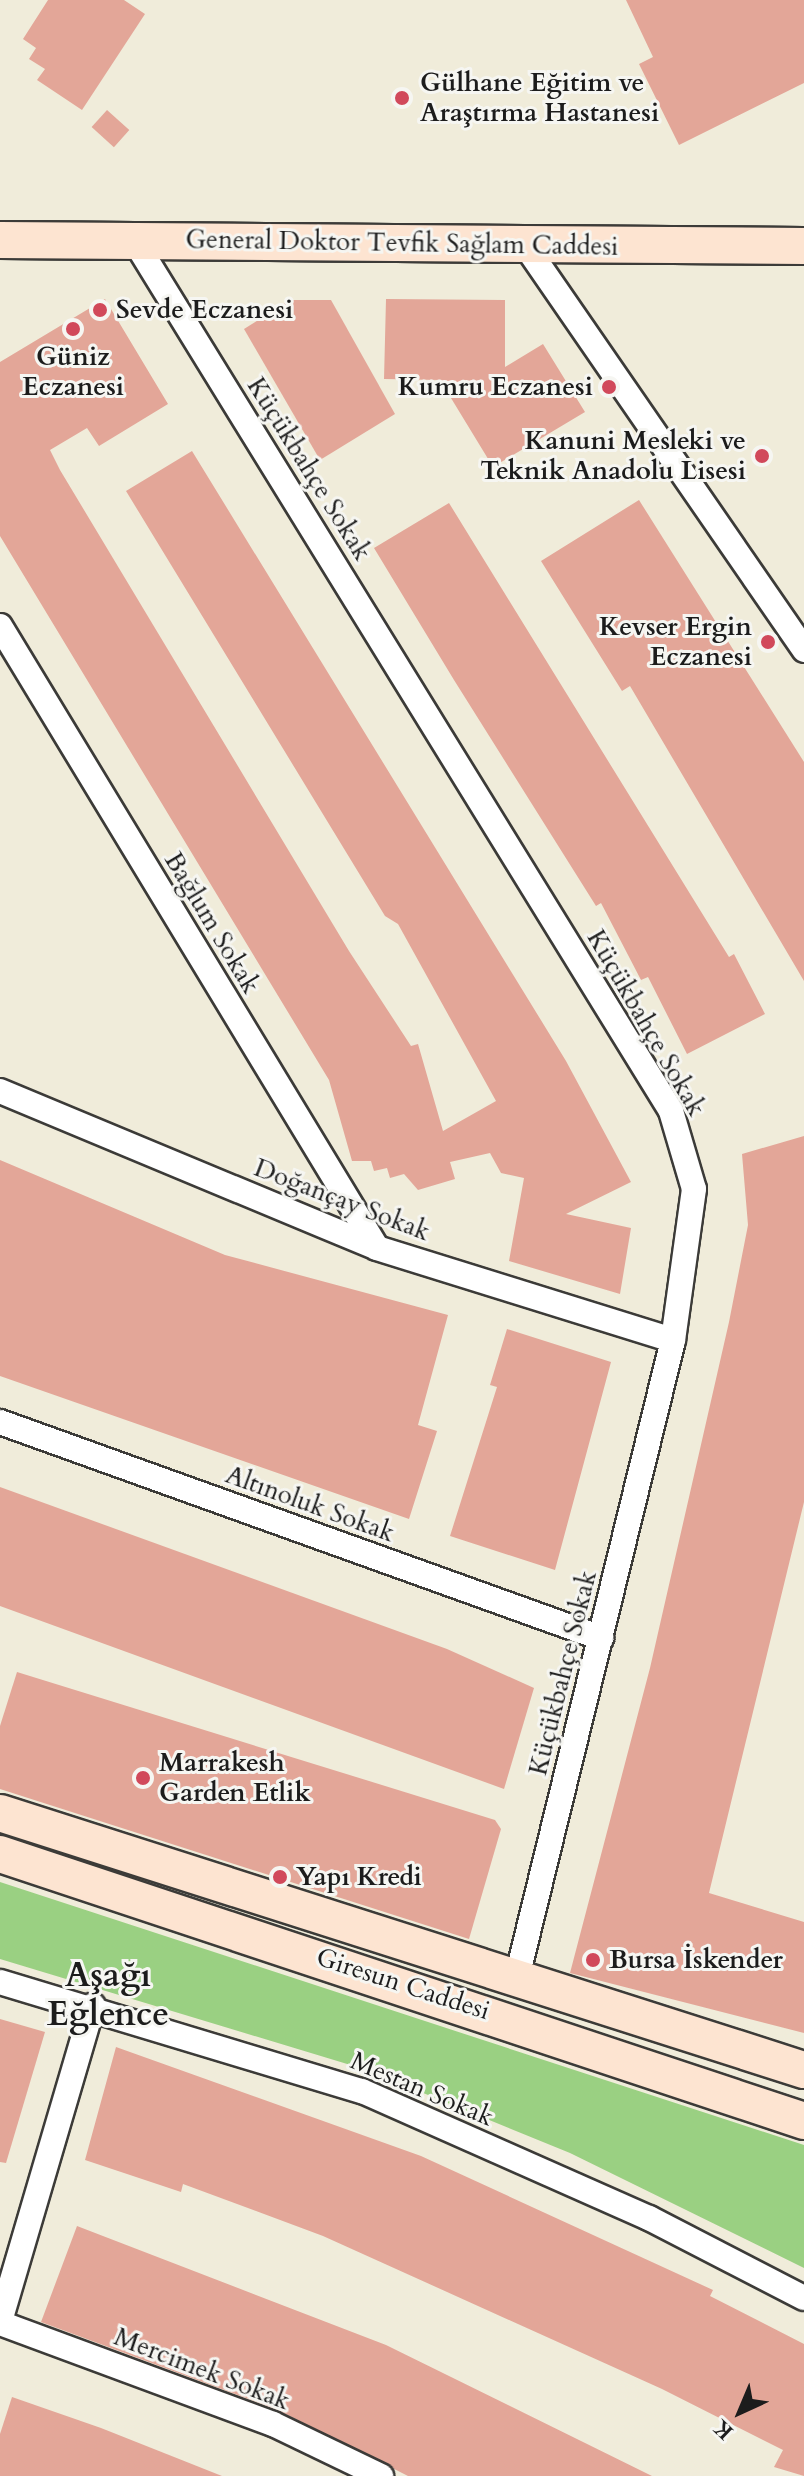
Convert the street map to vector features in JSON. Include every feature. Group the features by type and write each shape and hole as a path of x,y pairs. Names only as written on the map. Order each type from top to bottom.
{"main road":[{"name":"General Doktor Tevfik Sağlam Caddesi","path":"0,240 804,246"},
{"name":"Giresun Caddesi","path":"0,1813 516,1981 804,2070"},
{"name":"Giresun Caddesi","path":"0,1854 804,2121"}],"street":[{"name":"Küçükbahçe Sokak","path":"134,240 671,1111 694,1189 673,1340 516,1981"},
{"path":"525,245 804,650"},
{"name":"Bağlum Sokak","path":"0,626 377,1248"},
{"name":"Doğançay Sokak","path":"0,1091 377,1248 673,1340"},
{"name":"Altınoluk Sokak","path":"0,1422 601,1638"},
{"name":"Mestan Sokak","path":"0,1982 93,2005 362,2091 649,2218 804,2298"},
{"path":"0,2322 93,2005"},
{"name":"Mercimek Sokak","path":"0,2322 273,2424 381,2476"}],"green space":[{"path":"0,1882 804,2145 804,2268 570,2153 367,2070 0,1959"}],"building":[{"path":"48,0 124,0 145,14 82,110 37,80 45,69 29,59 36,48 23,39"},
{"path":"626,0 804,0 804,83 679,145 639,64 653,57"},
{"path":"107,110 129,130 114,147 92,127"},
{"path":"105,299 168,404 99,446 87,428 50,450 60,470 349,951 411,1046 418,1044 443,1131 496,1101 398,924 385,916 126,491 192,451 566,1061 631,1182 566,1214 631,1228 620,1294 509,1261 524,1178 501,1173 490,1153 450,1162 455,1179 418,1190 404,1174 390,1178 387,1168 374,1171 371,1161 352,1161 329,1080 0,536 0,362"},
{"path":"386,299 505,300 505,367 543,344 585,412 493,467 440,380 384,379"},
{"path":"290,300 331,300 395,414 320,460 244,329"},
{"path":"639,500 804,762 804,981 630,686 622,691 541,561"},
{"path":"449,503 729,957 734,954 765,1014 687,1054 648,977 641,980 601,903 596,906 454,680 374,548"},
{"path":"804,1136 804,1502 709,1893 804,1922 804,2033 570,1973 650,1668 729,1322 748,1225 742,1154"},
{"path":"0,1160 225,1255 448,1315 418,1425 437,1431 409,1519 0,1376"},
{"path":"507,1329 611,1362 555,1570 450,1536 497,1387 490,1385"},
{"path":"0,1487 447,1649 534,1688 504,1789 0,1606"},
{"path":"17,1672 495,1820 501,1829 469,1939 0,1789 0,1726"},
{"path":"0,2019 45,2032 6,2163 0,2162"},
{"path":"116,2047 421,2156 713,2290 710,2296 804,2344 804,2476 774,2467 783,2450 662,2389 323,2236 183,2184 181,2192 85,2160"},
{"path":"77,2226 386,2345 652,2476 408,2476 278,2410 41,2322"},
{"path":"12,2397 222,2476 0,2476 0,2434"}],"place":[{"name":"Gülhane Eğitim ve Araştırma Hastanesi","path":"402,98"},
{"name":"Sevde Eczanesi","path":"100,310"},
{"name":"Güniz Eczanesi","path":"73,329"},
{"name":"Kumru Eczanesi","path":"609,387"},
{"name":"Kanuni Mesleki ve Teknik Anadolu Lisesi","path":"762,456"},
{"name":"Kevser Ergin Eczanesi","path":"768,642"},
{"name":"Marrakesh Garden Etlik","path":"143,1778"},
{"name":"Yapı Kredi","path":"280,1877"},
{"name":"Bursa İskender","path":"593,1960"}],"district":[{"name":"Aşağı Eğlence","path":"108,1994"}]}
